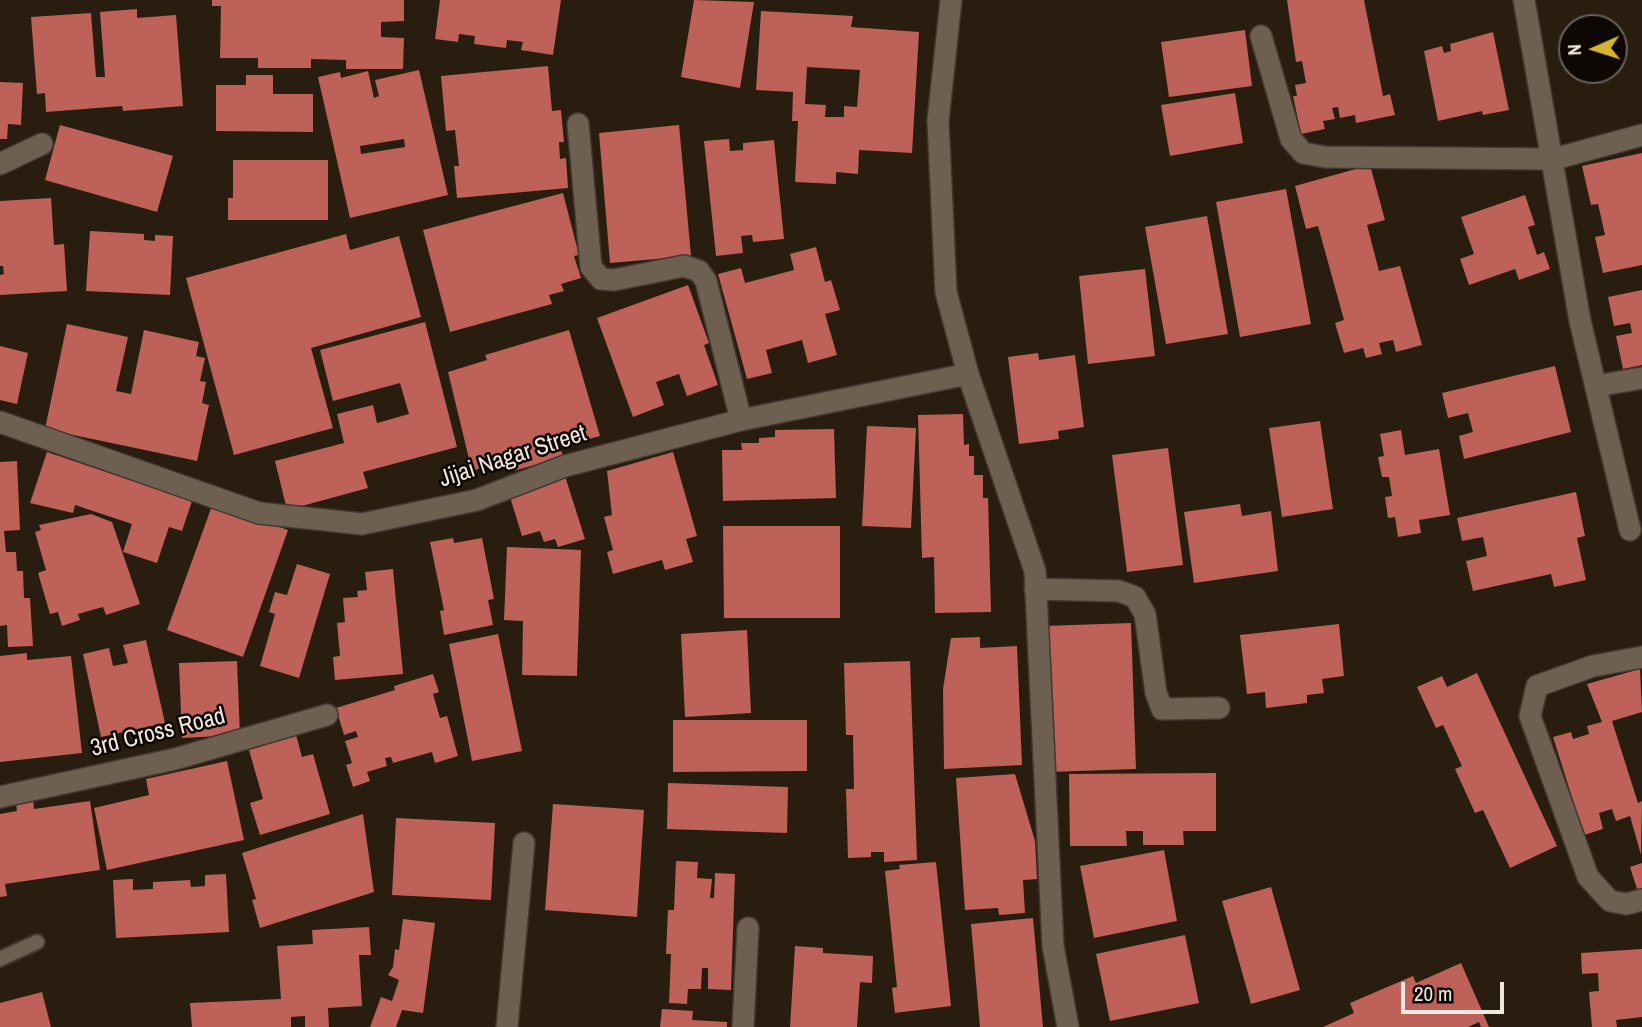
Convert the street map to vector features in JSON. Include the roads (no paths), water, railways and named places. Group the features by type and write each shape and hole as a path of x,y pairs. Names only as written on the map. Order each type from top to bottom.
{"street":[{"path":"951,0 938,121 946,292 968,374 1035,571 1053,946 1068,1027"},
{"path":"1524,0 1580,321 1630,530"},
{"path":"1261,36 1291,139 1303,153 1325,157 1553,159 1642,135"},
{"path":"578,124 591,267 601,279 614,280 684,266 699,271 706,281 740,420"},
{"path":"0,164 42,144"},
{"name":"Jijai Nagar Street","path":"0,422 259,513 362,524 477,500 565,466 740,420 968,374"},
{"path":"1596,386 1642,378"},
{"path":"1035,589 1119,591 1135,597 1145,614 1156,693 1162,709 1219,708"},
{"path":"1642,657 1593,666 1537,686 1530,716 1588,877 1610,901 1626,904 1642,900"},
{"name":"3rd Cross Road","path":"0,797 175,759 327,715"},
{"path":"507,1027 524,843"},
{"path":"743,1027 748,928"}],"lane":[{"path":"0,959 37,942"}]}
